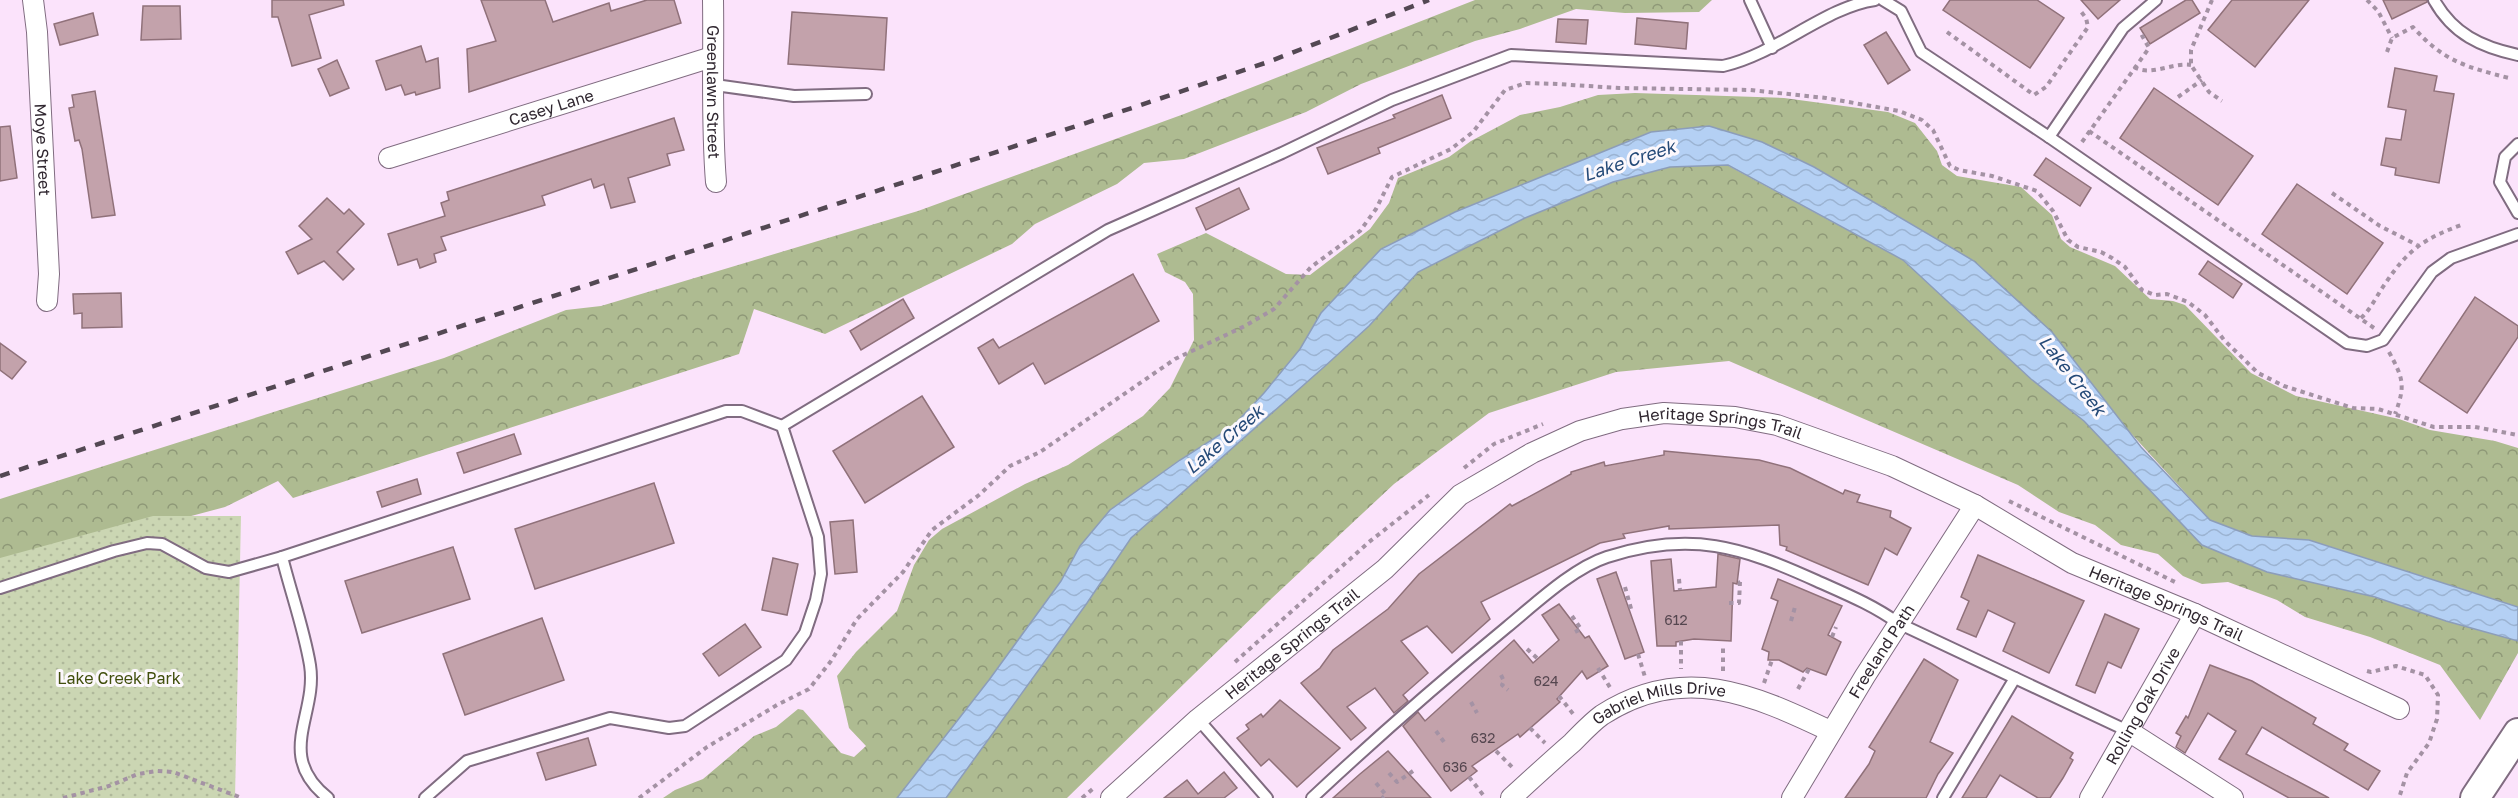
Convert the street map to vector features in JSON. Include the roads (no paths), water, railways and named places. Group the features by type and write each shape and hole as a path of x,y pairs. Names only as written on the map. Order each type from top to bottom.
{"main road":[{"path":"2484,791 2512,743"}],"street":[{"name":"Moye Street","path":"33,0 37,32 49,274 47,301"},
{"name":"Greenlawn Street","path":"713,0 712,57 715,85 712,133 716,182"},
{"name":"Casey Lane","path":"389,158 712,57"},
{"name":"Heritage Springs Trail","path":"1112,798 1198,719 1385,569 1460,495 1532,453 1580,431 1622,419 1664,413 1735,417 1777,425 1892,466 1975,505 2072,563 2195,614 2399,709"},
{"name":"Freeland Path","path":"1792,798 1830,731 1975,505"},
{"name":"Rolling Oak Drive","path":"2090,798 2130,732 2195,614"},
{"name":"Gabriel Mills Drive","path":"1511,798 1601,716 1634,699 1669,687 1712,688 1748,696 1781,708 1830,731"},
{"path":"2130,732 2233,798"}],"lane":[{"path":"1750,0 1772,48"},
{"path":"782,426 1108,230 1282,153 1392,100 1432,84 1511,55 1723,66 1744,62 1858,2 1875,0"},
{"path":"1883,0 1901,11 1921,52 2049,137 2348,343 2367,346 2383,340 2432,272 2451,258 2518,234"},
{"path":"2049,137 2123,28 2156,0"},
{"path":"2434,0 2443,17 2460,34 2490,49 2518,56"},
{"path":"715,85 794,96 866,94"},
{"path":"2518,144 2505,158 2500,182 2518,213"},
{"path":"0,588 114,551 147,543 162,544 206,568 229,572 282,557 726,411 742,411 782,426"},
{"path":"425,798 466,760 610,717 669,728 685,726 786,660 805,633 816,600 821,574 818,537 782,426"},
{"path":"1312,798 1413,706 1555,587 1605,557 1680,543 1743,550 1778,562 1851,595 1898,623 2130,732"},
{"path":"282,557 310,666 309,695 301,726 299,749 307,774 318,790 328,798"},
{"path":"1943,798 2015,678"},
{"path":"1198,719 1267,798"}],"water":[{"name":"Lake Creek","path":"1709,126 1762,142 1814,167 1974,261 2052,332 2141,447 2210,520 2252,536 2309,540 2518,607 2518,641 2446,621 2375,597 2267,572 2202,545 2084,421 2031,379 1903,260 1728,165 1670,167 1613,182 1525,218 1418,272 1369,326 1131,538 1087,603 946,798 897,798 989,680 1061,581 1080,546 1110,510 1180,460 1232,427 1300,349 1321,313 1381,249 1455,212 1651,132"}],"railway":[{"path":"0,476 1135,107 1268,62 1429,0"}],"park label":[{"name":"Lake Creek Park","path":"119,678"}]}
